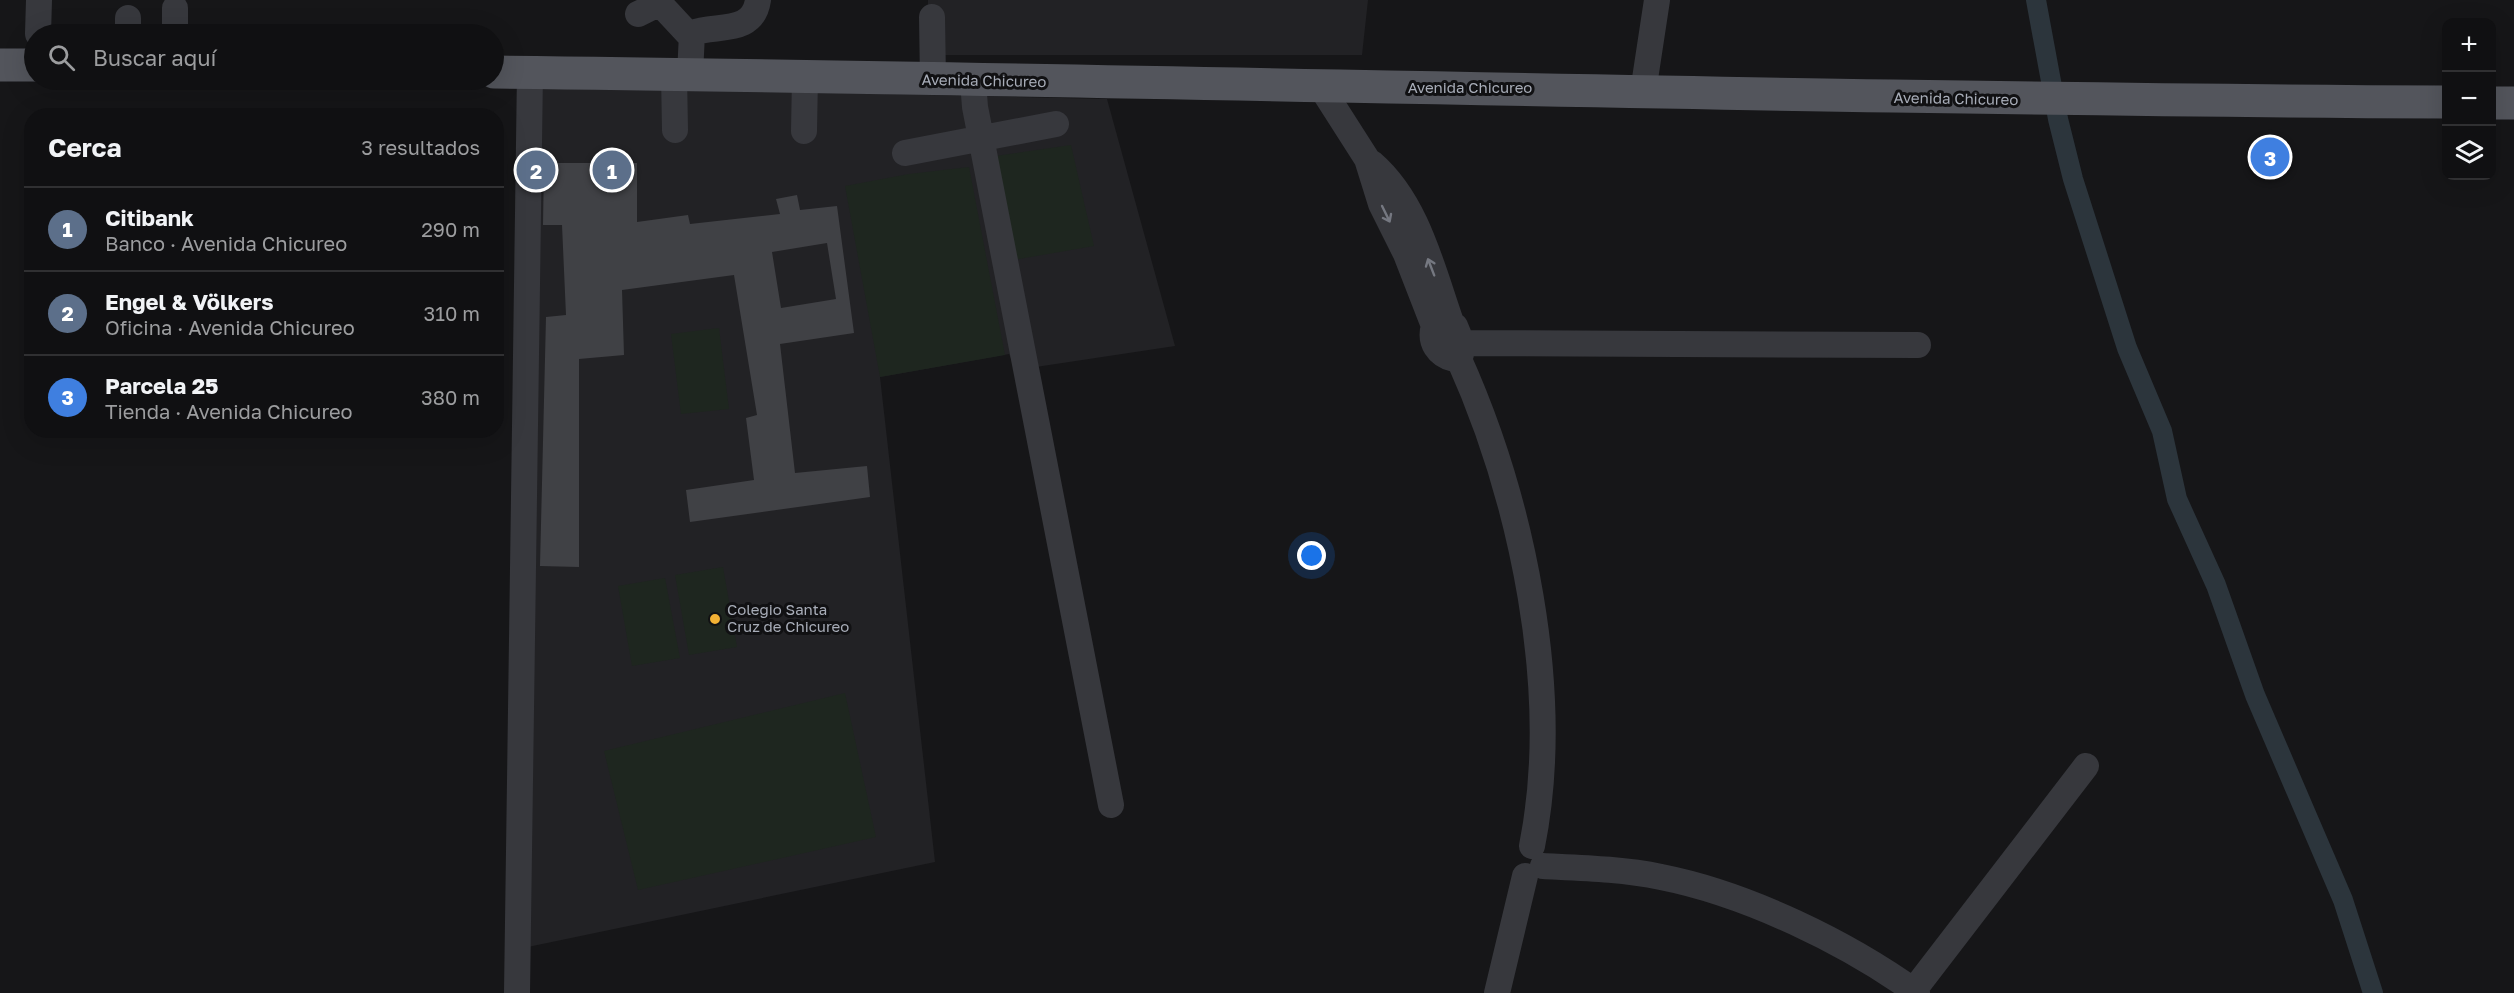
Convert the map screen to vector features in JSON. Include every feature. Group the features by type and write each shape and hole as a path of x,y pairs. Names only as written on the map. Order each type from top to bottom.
{"main road":[{"path":"0,65 24,64"},
{"name":"Avenida Chicureo","path":"504,72 2058,100 2442,102"},
{"path":"2496,103 2514,103"}],"street":[{"path":"38,24 39,0"},
{"path":"690,36 705,28 744,24 753,16 758,0"},
{"path":"1643,92 1657,0"},
{"path":"638,14 652,7 663,8 690,36"},
{"path":"175,8 175,24"},
{"path":"932,17 933,80"},
{"path":"675,130 690,36"},
{"path":"517,993 530,72"},
{"path":"804,131 805,77"},
{"path":"973,81 981,139 1112,805"},
{"path":"1321,87 1367,159 1381,204 1451,337 1482,411 1503,476 1522,552 1533,617 1543,747 1533,863 1497,993"},
{"path":"905,153 1056,124"},
{"path":"1451,337 1918,345"},
{"path":"1533,863 1632,872 1694,885 1728,895 1818,936 1915,992 2086,766"}],"shaded area":[{"path":"928,0 1368,0 1362,55 927,55"},
{"name":"Colegio Santa Cruz de Chicureo","path":"523,86 1107,99 1175,346 1016,370 1009,354 880,377 935,862 523,948"},
{"path":"1071,145 1094,246 1008,261 989,157"},
{"path":"969,167 1005,355 880,377 845,186 909,174"},
{"path":"719,328 729,409 681,414 671,334"},
{"path":"723,567 737,647 689,655 675,575"},
{"path":"665,578 680,658 632,666 618,586"},
{"path":"845,693 876,837 638,890 604,751"}],"building":[{"path":"544,163 637,163 637,222 688,215 690,224 780,214 776,199 797,195 800,210 837,206 854,333 780,344 795,473 867,466 870,497 690,522 686,490 754,480 746,418 757,415 734,275 622,290 624,355 579,359 579,567 540,566 546,317 566,315 562,225 543,225","holes":["827,243 836,299 781,308 772,252"]}],"waterway":[{"path":"2036,0 2058,119 2073,179 2127,348 2162,431 2177,499 2216,585 2255,695 2343,900 2373,993"}],"place":[{"name":"Parcela 25","path":"2270,157"},
{"name":"Engel & Völkers","path":"536,170"},
{"name":"Citibank","path":"612,170"},
{"name":"Colegio Santa Cruz de Chicureo","path":"715,619"}]}
